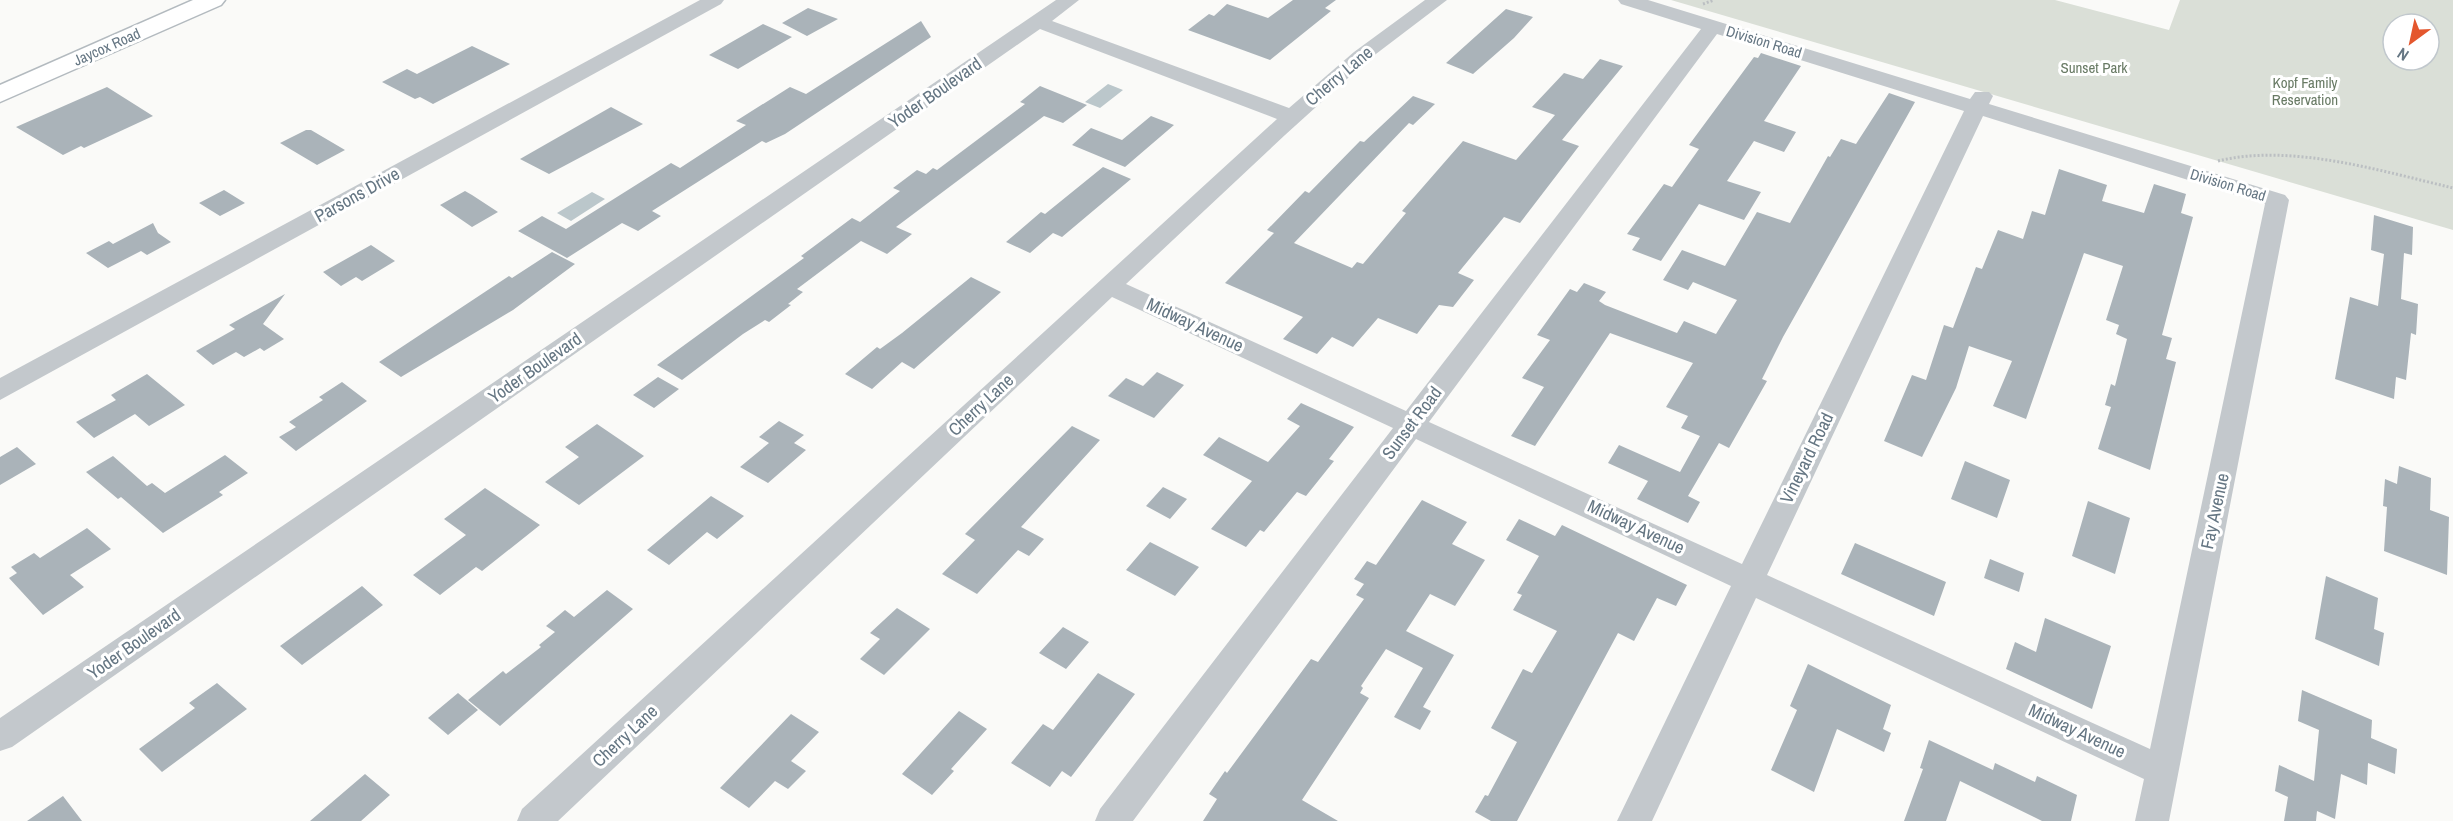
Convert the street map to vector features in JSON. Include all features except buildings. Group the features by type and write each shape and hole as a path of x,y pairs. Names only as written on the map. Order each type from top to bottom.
{"street":[{"name":"Jaycox Road","path":"0,94 213,0"},
{"name":"Parsons Drive","path":"0,390 714,0"},
{"name":"Yoder Boulevard","path":"0,736 1070,0"},
{"name":"Cherry Lane","path":"534,821 1292,117 1361,56 1437,0"},
{"name":"Division Road","path":"1628,0 1979,102 2210,165 2259,184 2277,200"},
{"path":"1038,22 1292,117"},
{"name":"Sunset Road","path":"1112,821 1713,26"},
{"name":"Division Road","path":"1979,102 2277,200"},
{"name":"Vineyard Road","path":"1634,821 1979,102"},
{"name":"Fay Avenue","path":"2152,821 2277,200"},
{"name":"Midway Avenue","path":"1109,286 2162,771"}],"path":[{"path":"2210,165 2232,155 2270,156 2368,167 2453,188"}],"green space":[{"name":"Kopf Family Reservation","path":"1671,0 2055,0 2169,30 2180,0 2453,0 2453,230"}],"shaded area":[{"path":"1108,84 1123,90 1100,108 1085,102"},
{"path":"592,192 605,199 571,221 557,213"}],"park label":[{"name":"Sunset Park","path":"2094,68"}]}
